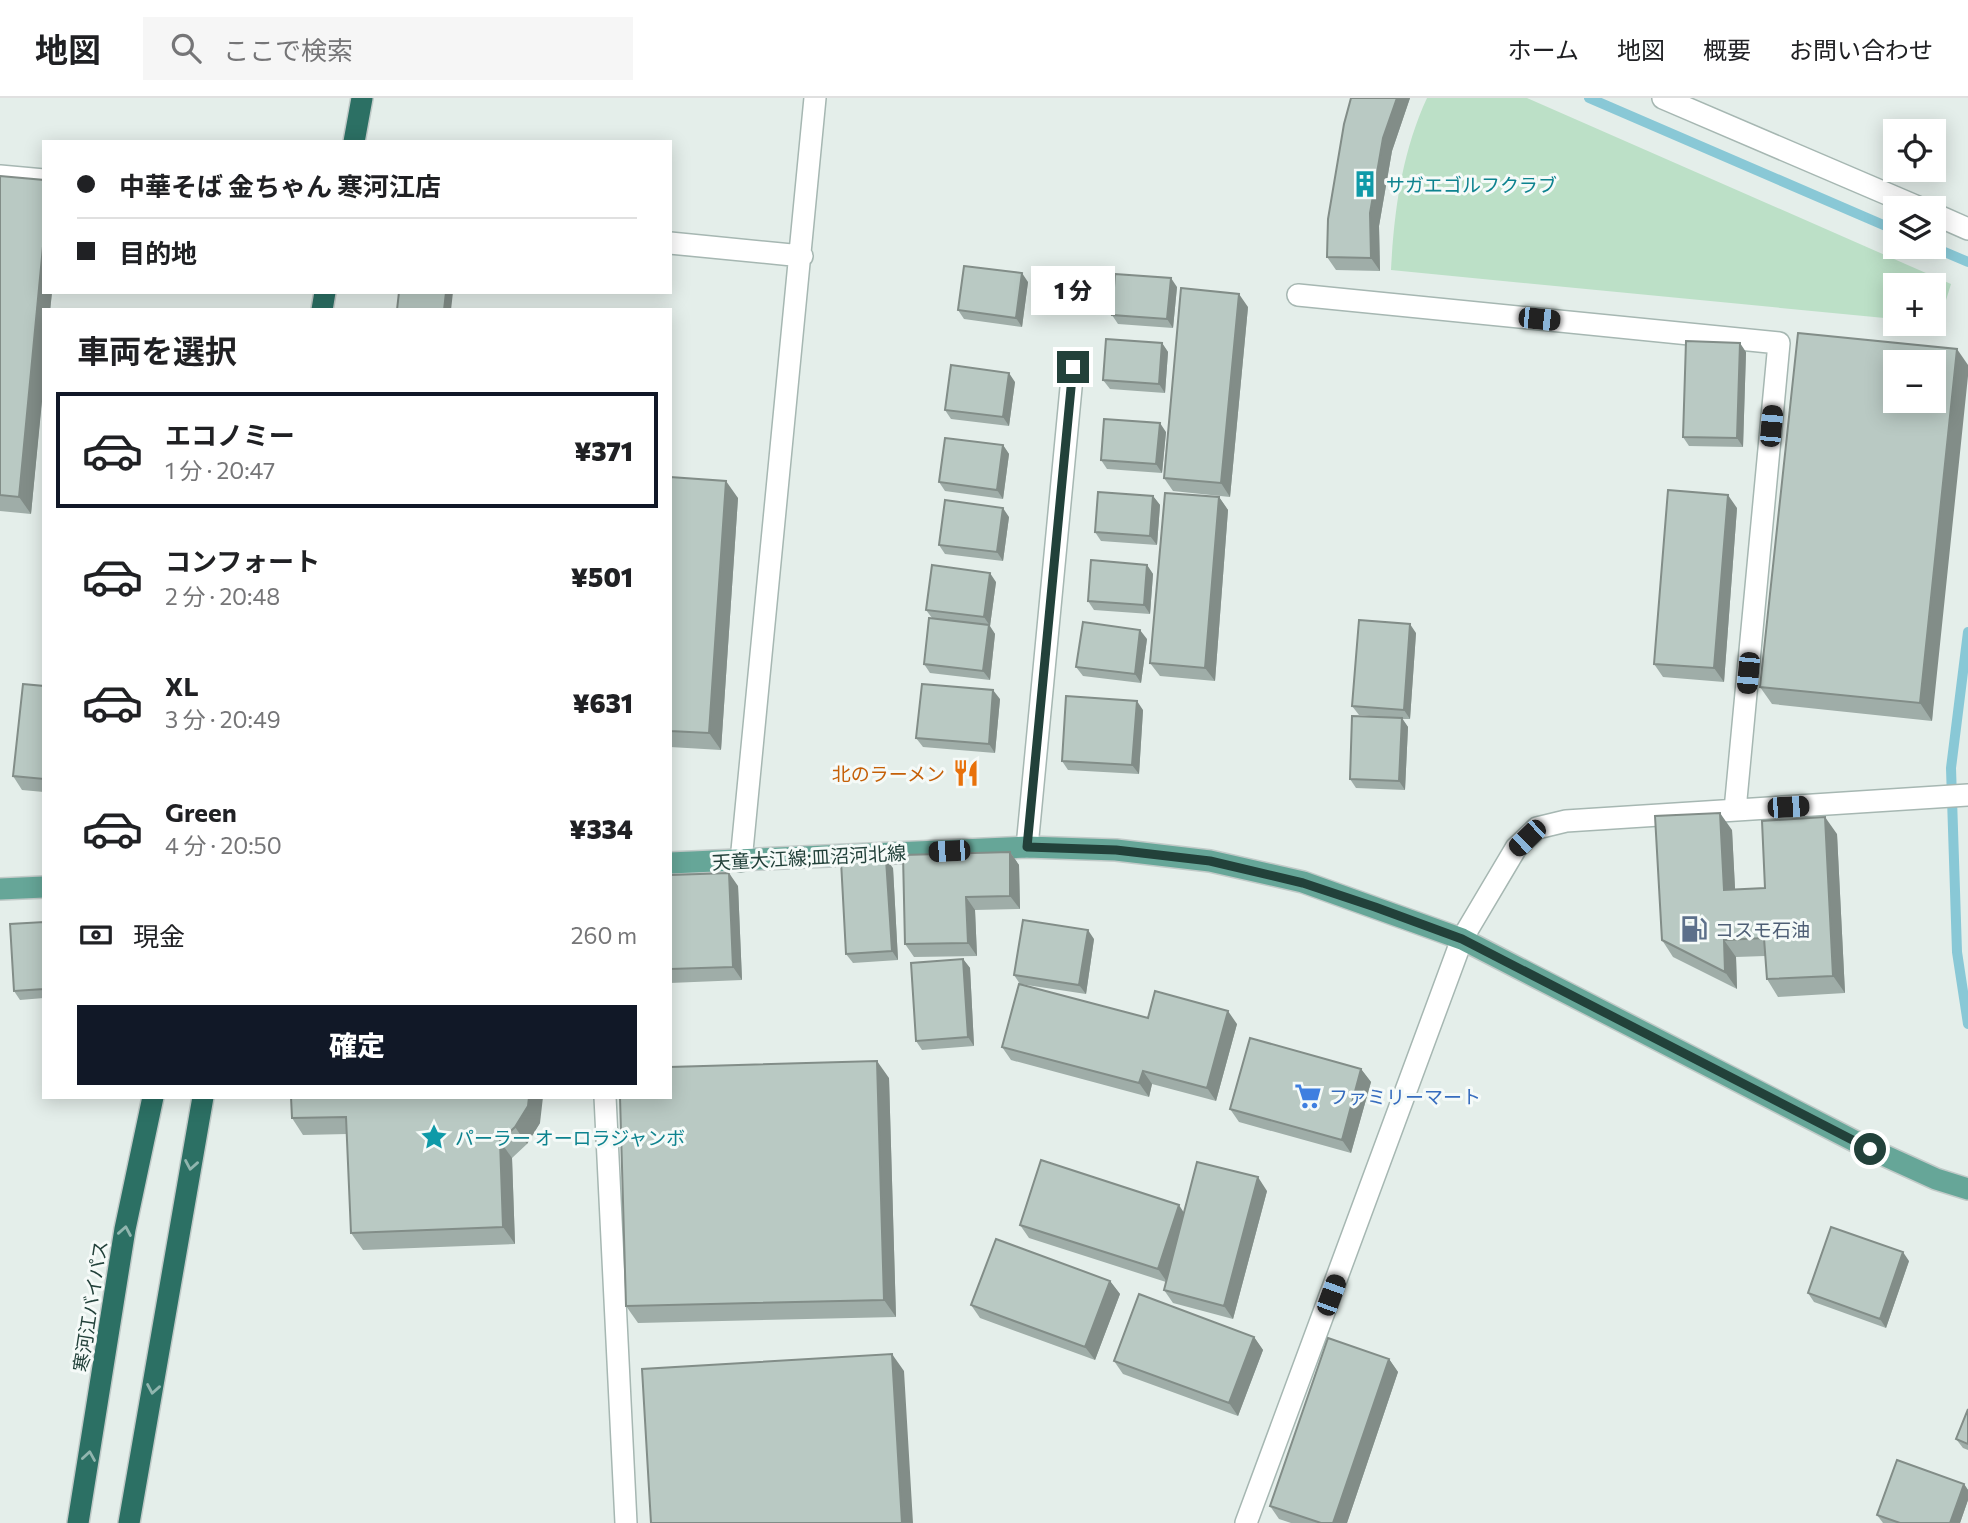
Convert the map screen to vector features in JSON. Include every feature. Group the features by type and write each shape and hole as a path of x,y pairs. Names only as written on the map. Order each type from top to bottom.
{"highway":[{"path":"354,140 362,98"},
{"name":"寒河江バイパス","path":"78,1523 125,1229 153,1099"},
{"path":"129,1523 203,1099"}],"main road":[{"name":"天童大江線;皿沼河北線","path":"672,863 1027,847 1116,850 1210,861 1303,883 1462,939 1870,1149 1936,1179 1968,1189"},
{"path":"0,889 42,887"}],"street":[{"path":"741,861 802,256 815,98"},
{"path":"1663,98 1892,196"},
{"path":"0,176 42,180"},
{"path":"1946,219 1968,229"},
{"path":"672,243 802,256"},
{"path":"1298,295 1779,343 1735,810"},
{"path":"1027,847 1073,367"},
{"path":"1246,1523 1462,939 1516,848 1537,828 1566,821 1968,795"},
{"path":"605,1099 626,1523"}],"green space":[{"path":"1427,98 1527,98 1883,254 1883,259 1894,259 1926,273 1883,273 1883,318 1391,270 1401,182 1418,118"},
{"path":"1946,282 1951,284 1946,300"}],"building":[{"name":"サガエゴルフクラブ","path":"1351,98 1397,98 1383,138 1370,213 1371,258 1327,257 1328,219"},
{"path":"0,176 42,180 42,257 19,497 0,495"},
{"path":"964,266 1022,273 1016,318 958,310"},
{"path":"1115,274 1171,278 1167,319 1112,315"},
{"path":"1181,288 1239,294 1221,483 1164,478"},
{"path":"399,294 446,294 444,308 397,308"},
{"path":"1798,333 1957,349 1920,703 1760,687"},
{"path":"1106,339 1162,343 1159,384 1103,380"},
{"path":"1686,341 1740,343 1737,438 1683,437"},
{"path":"951,365 1009,373 1003,417 945,410"},
{"path":"1104,419 1160,423 1156,464 1101,460"},
{"path":"945,438 1003,445 997,490 939,482"},
{"path":"672,477 726,481 709,733 672,731"},
{"path":"1668,490 1728,495 1714,668 1654,664"},
{"path":"1098,492 1153,496 1150,536 1095,532"},
{"path":"1165,493 1219,497 1205,668 1150,663"},
{"path":"945,500 1003,508 997,552 939,545"},
{"path":"1091,560 1147,565 1144,605 1088,601"},
{"path":"932,565 990,573 984,617 926,610"},
{"path":"929,618 989,625 983,671 924,664"},
{"path":"1359,620 1410,624 1404,710 1352,706"},
{"path":"1083,622 1140,630 1135,674 1076,667"},
{"path":"23,684 42,686 42,779 13,776"},
{"path":"922,684 993,690 989,744 916,738"},
{"path":"1066,696 1137,701 1132,765 1062,761"},
{"path":"1352,716 1402,718 1399,781 1350,779"},
{"path":"1720,813 1724,890 1765,888 1762,821 1825,817 1833,976 1767,979 1764,938 1724,940 1725,972 1662,940 1655,816"},
{"path":"1010,852 1010,896 966,897 968,943 905,944 903,855"},
{"path":"886,859 892,951 846,954 841,861"},
{"path":"729,873 733,967 672,969 672,875"},
{"path":"1023,920 1088,930 1079,985 1014,975"},
{"path":"42,922 42,989 14,991 10,924"},
{"path":"963,959 968,1037 916,1041 911,963"},
{"path":"1019,984 1148,1018 1155,991 1228,1011 1207,1088 1143,1071 1139,1083 1002,1047"},
{"path":"1250,1038 1361,1069 1342,1140 1230,1109"},
{"path":"877,1061 884,1300 626,1306 620,1099 672,1099 672,1067"},
{"path":"291,1099 529,1099 528,1106 515,1127 500,1141 503,1227 351,1233 346,1117 292,1118"},
{"path":"1041,1160 1179,1205 1158,1269 1020,1225"},
{"path":"1197,1162 1258,1177 1224,1306 1164,1290"},
{"path":"1831,1227 1903,1252 1880,1319 1808,1293"},
{"path":"996,1239 1110,1281 1085,1347 971,1305"},
{"path":"1139,1294 1254,1337 1229,1403 1114,1361"},
{"path":"1328,1338 1389,1359 1333,1523 1321,1523 1270,1506"},
{"path":"892,1354 902,1523 651,1523 642,1369"},
{"path":"1968,1409 1968,1444 1956,1439"},
{"path":"1897,1460 1964,1484 1950,1523 1900,1523 1877,1515"}],"waterway":[{"path":"1589,98 1883,225"},
{"path":"1946,253 1968,262"},
{"path":"1968,632 1951,768 1957,952 1968,1024"}],"place":[{"name":"サガエゴルフクラブ","path":"1365,184"},
{"name":"北のラーメン","path":"966,773"},
{"name":"コスモ石油","path":"1694,929"},
{"name":"ファミリーマート","path":"1308,1096"},
{"name":"パーラー オーロラジャンボ","path":"434,1137"}],"route":[{"path":"1073,367 1027,847 1116,850 1210,861 1303,883 1375,907 1462,939 1870,1149"}]}
